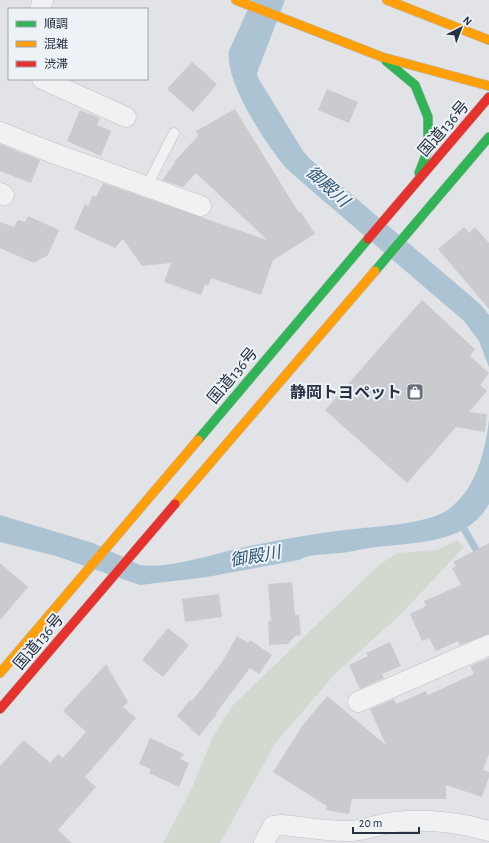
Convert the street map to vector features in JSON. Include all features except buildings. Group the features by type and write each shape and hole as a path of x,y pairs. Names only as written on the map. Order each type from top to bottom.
{"highway":[{"path":"236,0 382,57 489,86"},
{"path":"387,0 489,40"},
{"path":"382,57 415,85 428,117 428,150 415,183"},
{"name":"国道136号","path":"0,673 489,97"},
{"name":"国道136号","path":"0,709 107,581 489,137"}],"street":[{"path":"44,80 126,117"},
{"path":"466,125 489,134"},
{"path":"0,132 53,153 201,206"},
{"path":"358,702 489,645"},
{"path":"264,843 273,826 282,824 334,831 353,831 395,822 435,821 466,824 489,831"}],"lane":[{"path":"147,186 174,133"}],"shaded area":[{"path":"457,540 464,547 402,613 336,673 276,742 220,843 163,843 192,788 213,736 233,705 379,565 397,553 437,550"}],"water":[{"name":"御殿川","path":"252,0 285,0 257,73 258,78 303,151 310,159 480,304 489,315 489,367 479,341 464,321 304,184 282,163 265,140 239,94 229,64 229,51"},
{"name":"御殿川","path":"489,420 489,504 479,517 468,527 439,539 314,555 299,560 207,577 140,585 56,556 0,542 0,515 93,543 140,565 152,566 177,563 302,536 396,525 421,520 432,517 449,509 466,491 478,469 482,457"}],"waterway":[{"path":"460,522 489,572"}],"traffic: fast":[{"path":"386,61 415,85 428,117 428,150 419,173"},
{"path":"375,271 489,137"},
{"path":"198,440 368,239"}],"traffic: slow":[{"path":"236,0 382,57 489,86"},
{"path":"387,0 489,40"},
{"path":"175,504 375,271"},
{"path":"0,673 198,440"}],"traffic: jam":[{"path":"368,239 489,97"},
{"path":"0,709 175,504"}],"place":[{"name":"静岡トヨペット","path":"415,392"}]}
